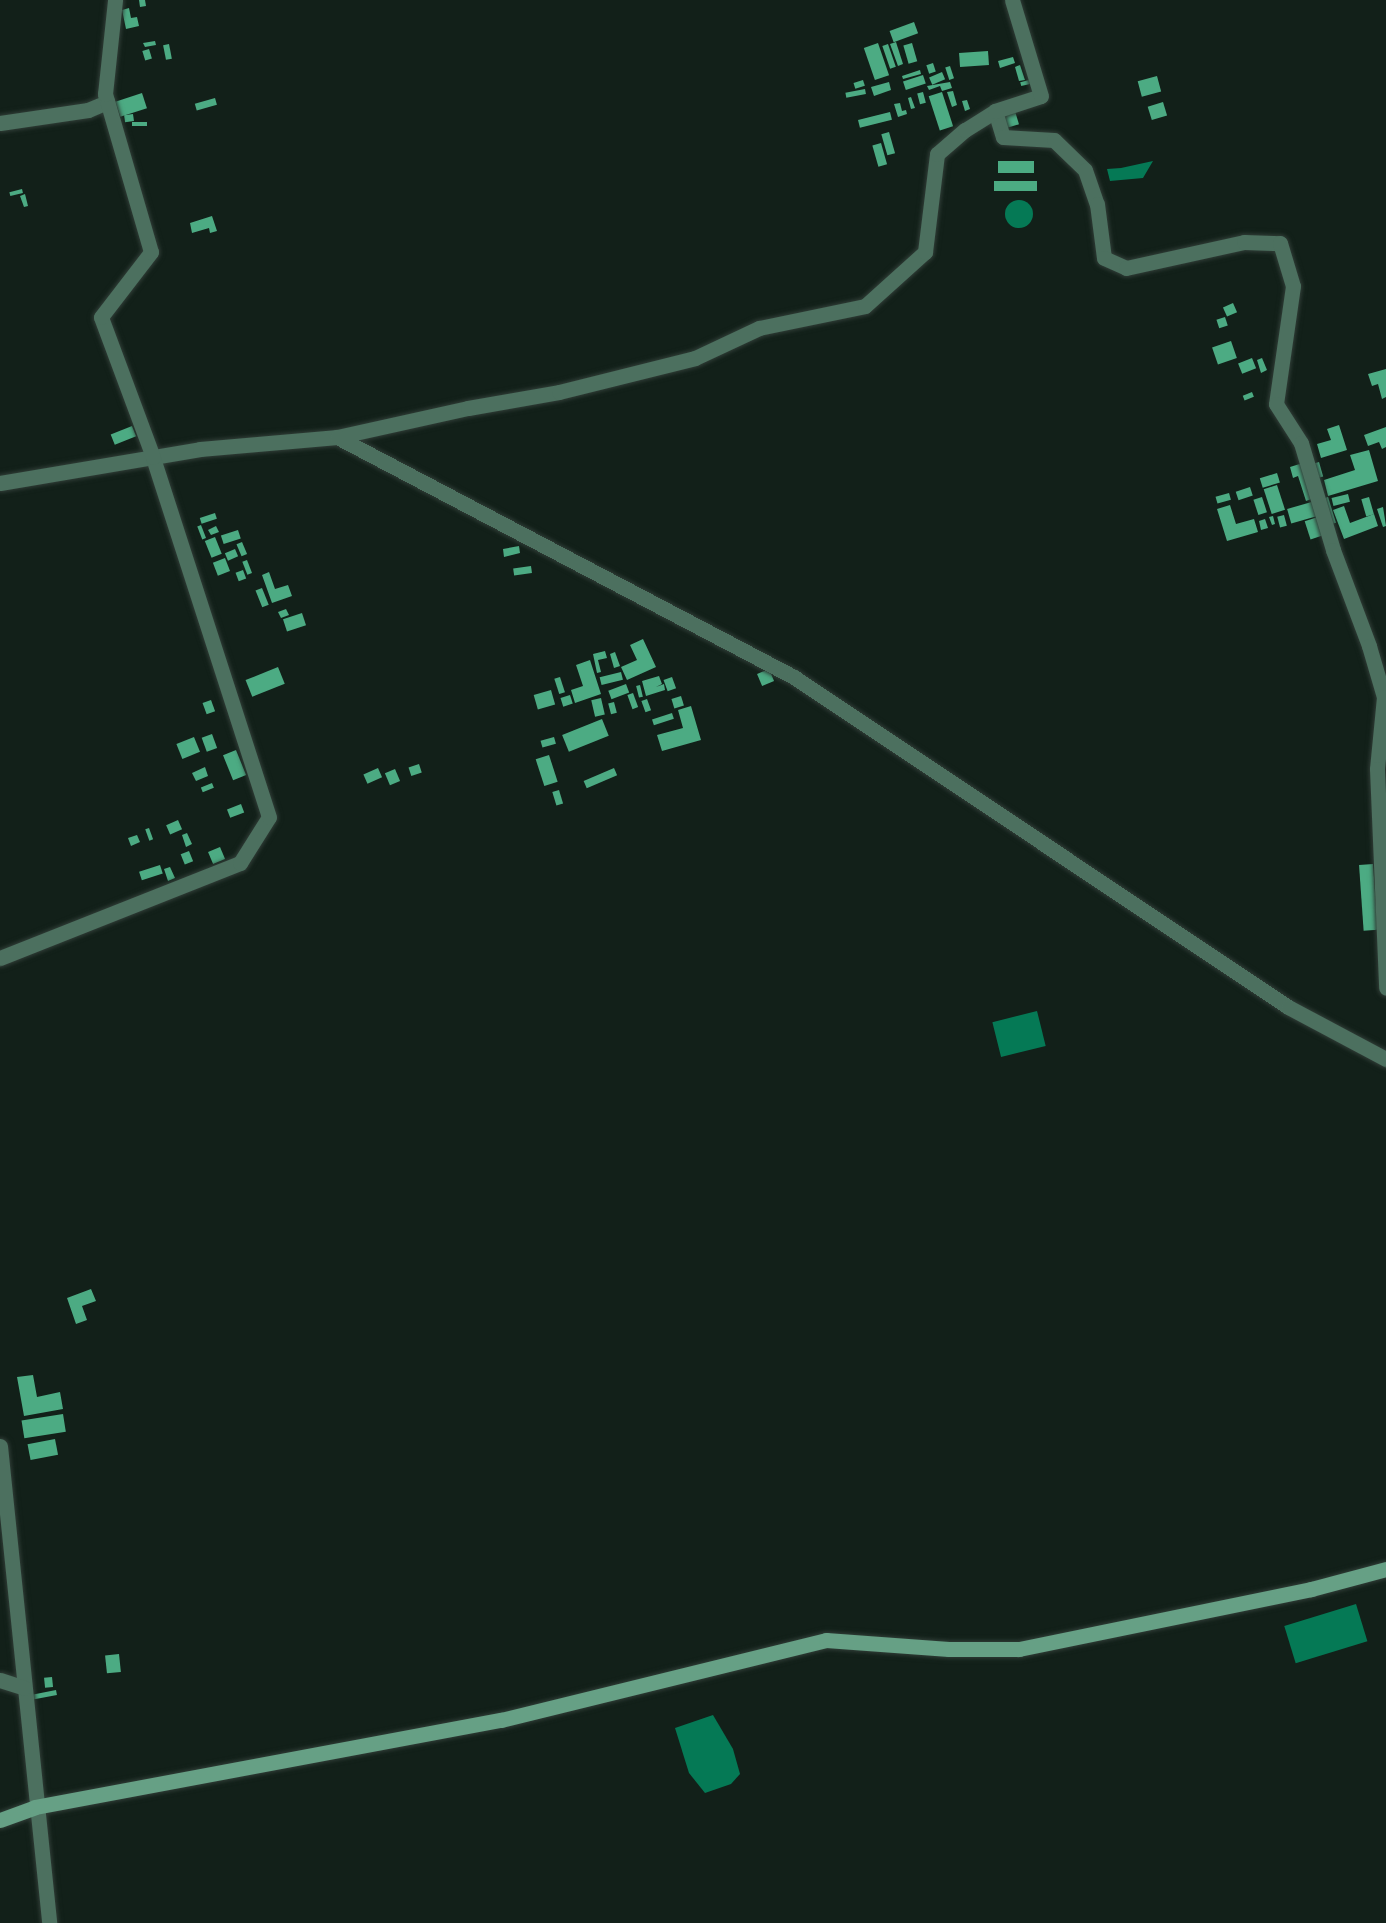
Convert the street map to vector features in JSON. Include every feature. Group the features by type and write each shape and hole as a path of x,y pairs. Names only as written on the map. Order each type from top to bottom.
{"main road":[{"path":"0,1820 35,1808 501,1720 826,1640 948,1649 1019,1649 1311,1589 1386,1569"}],"street":[{"path":"0,958 240,863 270,817 153,457 101,317 151,252 105,94 116,0"},
{"path":"0,483 200,449 337,437 468,408 559,392 684,361 759,328 865,306 925,252 937,154 965,130 995,111 1041,96 1012,0"},
{"path":"0,123 88,110 108,102"},
{"path":"995,111 1003,137 1054,140 1085,170 1097,204 1104,258 1118,265 1126,268 1145,265 1244,242 1280,243 1293,285 1276,404 1301,443 1333,550 1369,646 1384,697 1377,769 1386,988"},
{"path":"337,437 794,678 1288,1007 1386,1059"},
{"path":"0,1446 35,1808 49,1923"},
{"path":"0,1680 24,1688"}],"shaded area":[{"path":"1153,161 1143,178 1110,181 1107,169"},
{"path":"1019,200 1029,204 1033,214 1029,224 1019,228 1009,224 1005,214 1009,204"},
{"path":"1037,1011 1046,1046 1001,1057 992,1022"},
{"path":"1356,1604 1367,1641 1296,1663 1284,1626"},
{"path":"713,1715 733,1749 740,1774 731,1784 705,1793 689,1773 675,1728"}],"building":[{"path":"139,0 145,0 146,6 140,7"},
{"path":"129,8 131,18 137,17 139,26 126,29 122,10"},
{"path":"914,22 918,33 894,42 890,31"},
{"path":"155,41 156,45 145,47 143,43"},
{"path":"896,42 903,64 898,66 890,44"},
{"path":"878,43 889,75 875,80 864,48"},
{"path":"912,43 917,61 909,64 903,45"},
{"path":"169,44 172,59 166,60 163,45"},
{"path":"888,44 896,67 890,69 882,46"},
{"path":"149,49 152,59 145,61 142,51"},
{"path":"988,51 989,65 960,67 959,53"},
{"path":"1013,57 1015,63 1000,68 998,61"},
{"path":"933,63 936,72 929,74 926,65"},
{"path":"1020,65 1025,80 1019,81 1015,67"},
{"path":"950,66 954,78 949,80 945,68"},
{"path":"920,70 921,74 903,79 902,76"},
{"path":"942,72 945,79 932,85 929,77"},
{"path":"923,75 926,84 906,90 903,81"},
{"path":"1157,76 1161,91 1142,97 1138,81"},
{"path":"863,80 865,86 855,89 853,83"},
{"path":"1029,80 1030,84 1021,86 1020,82"},
{"path":"889,82 891,90 874,96 871,87"},
{"path":"950,82 952,88 942,91 940,86 929,90 927,86"},
{"path":"865,89 866,94 846,98 845,93"},
{"path":"953,91 957,105 952,107 947,92"},
{"path":"923,92 926,103 920,104 917,94"},
{"path":"942,92 953,126 940,131 929,96"},
{"path":"142,93 147,108 120,117 115,102"},
{"path":"911,97 915,108 911,109 908,98"},
{"path":"215,98 217,105 197,111 195,104"},
{"path":"967,100 970,109 965,111 962,101"},
{"path":"1163,102 1167,115 1152,120 1148,107"},
{"path":"900,103 902,111 906,110 907,114 898,117 894,104"},
{"path":"1014,108 1019,124 1002,130 997,113"},
{"path":"890,112 892,120 860,128 858,120"},
{"path":"133,114 134,121 125,122 124,115"},
{"path":"132,122 147,122 147,126 132,126"},
{"path":"889,132 895,153 887,155 881,134"},
{"path":"881,143 887,164 878,167 872,145"},
{"path":"998,161 1034,161 1034,173 998,173"},
{"path":"994,181 1037,181 1037,191 994,191"},
{"path":"22,189 23,193 10,196 9,192"},
{"path":"25,194 28,206 24,207 20,196"},
{"path":"212,216 217,231 210,233 209,228 192,233 190,223"},
{"path":"1233,303 1237,312 1227,317 1223,307"},
{"path":"1225,317 1228,326 1219,328 1216,320"},
{"path":"1231,341 1237,358 1218,365 1212,348"},
{"path":"1252,358 1256,368 1242,374 1238,364"},
{"path":"1262,358 1267,370 1261,373 1257,360"},
{"path":"1386,369 1386,397 1382,399 1378,384 1372,386 1368,374"},
{"path":"1252,392 1254,397 1245,400 1243,396"},
{"path":"1339,425 1347,450 1321,458 1317,444 1331,440 1327,429"},
{"path":"132,426 136,436 115,445 111,435"},
{"path":"1386,427 1386,447 1382,449 1379,442 1368,446 1364,435"},
{"path":"1369,450 1378,481 1328,496 1324,480 1355,470 1350,455"},
{"path":"1306,462 1317,497 1306,501 1298,476 1293,478 1290,467"},
{"path":"1319,462 1323,476 1314,479 1310,464"},
{"path":"1277,473 1280,483 1263,488 1260,478"},
{"path":"1277,485 1285,510 1272,514 1264,489"},
{"path":"1250,487 1253,496 1239,500 1236,492"},
{"path":"1229,493 1231,500 1217,504 1216,497"},
{"path":"1348,494 1350,502 1333,506 1332,498"},
{"path":"1262,497 1267,512 1258,515 1253,500"},
{"path":"1328,497 1336,523 1327,525 1319,500"},
{"path":"1369,497 1374,514 1366,517 1361,499"},
{"path":"1315,501 1319,515 1291,523 1287,509"},
{"path":"1230,505 1236,524 1254,519 1258,532 1227,541 1217,509"},
{"path":"1344,506 1350,523 1374,514 1378,526 1344,539 1333,510"},
{"path":"1383,507 1386,526 1383,527 1377,509"},
{"path":"215,513 217,519 202,524 200,518"},
{"path":"1284,515 1287,526 1280,527 1277,517"},
{"path":"1273,516 1275,524 1272,525 1269,517"},
{"path":"1318,517 1324,535 1311,539 1305,521"},
{"path":"1265,519 1268,528 1261,530 1259,521"},
{"path":"201,525 206,538 202,540 197,526"},
{"path":"216,526 219,532 211,535 208,530"},
{"path":"238,530 241,539 224,544 221,536"},
{"path":"215,537 222,554 212,558 205,541"},
{"path":"242,542 247,554 242,556 236,544"},
{"path":"519,546 520,553 504,557 503,549"},
{"path":"235,549 238,556 228,561 225,553"},
{"path":"225,558 230,571 218,576 213,563"},
{"path":"247,560 252,573 247,575 242,562"},
{"path":"531,566 532,573 514,575 513,569"},
{"path":"243,570 246,578 239,581 236,573"},
{"path":"269,572 275,589 288,585 292,596 272,603 262,575"},
{"path":"262,588 269,605 262,607 256,591"},
{"path":"286,609 289,615 281,618 278,612"},
{"path":"302,613 306,625 287,632 283,619"},
{"path":"643,639 656,667 627,680 621,667 637,660 630,645"},
{"path":"605,651 607,658 598,660 601,672 597,673 593,654"},
{"path":"615,652 620,666 614,668 610,654"},
{"path":"590,660 601,694 575,703 571,690 583,686 576,665"},
{"path":"278,667 285,684 252,697 246,680"},
{"path":"769,669 774,681 762,686 757,674"},
{"path":"621,672 623,680 602,685 600,677"},
{"path":"659,676 662,684 656,687 664,684 665,690 646,696 642,681"},
{"path":"560,677 565,692 559,694 554,679"},
{"path":"672,677 676,688 668,691 664,680"},
{"path":"626,684 629,692 611,699 608,691"},
{"path":"640,685 643,697 639,698 636,686"},
{"path":"551,690 555,704 538,709 534,695"},
{"path":"633,693 638,707 632,709 627,695"},
{"path":"570,695 573,704 563,707 560,698"},
{"path":"681,696 684,706 674,708 671,699"},
{"path":"601,698 605,715 595,717 591,700"},
{"path":"647,699 651,710 645,712 641,701"},
{"path":"211,700 215,711 207,714 203,703"},
{"path":"614,702 617,713 611,714 608,704"},
{"path":"691,706 701,740 662,751 657,735 683,728 678,710"},
{"path":"672,713 674,719 654,725 652,719"},
{"path":"602,719 609,736 569,752 562,735"},
{"path":"212,734 217,748 207,752 202,738"},
{"path":"194,737 200,752 182,759 176,744"},
{"path":"554,737 556,744 542,748 541,741"},
{"path":"236,750 246,775 233,780 223,755"},
{"path":"549,755 558,782 544,786 536,759"},
{"path":"419,764 422,773 411,776 409,767"},
{"path":"205,767 208,776 196,781 192,773"},
{"path":"378,768 382,777 367,784 363,775"},
{"path":"614,768 617,775 587,788 584,781"},
{"path":"395,769 400,781 390,785 385,773"},
{"path":"212,783 214,788 203,792 201,787"},
{"path":"559,790 563,803 556,805 552,792"},
{"path":"241,804 244,812 230,818 227,809"},
{"path":"178,820 182,829 170,834 166,825"},
{"path":"149,828 153,839 149,841 145,829"},
{"path":"187,833 192,844 186,847 182,835"},
{"path":"137,835 140,842 131,846 128,838"},
{"path":"220,847 225,859 213,864 208,852"},
{"path":"189,851 193,861 185,865 181,854"},
{"path":"1373,864 1378,930 1364,931 1359,865"},
{"path":"160,865 163,874 142,880 139,872"},
{"path":"170,867 175,878 168,881 164,869"},
{"path":"91,1289 96,1301 82,1306 87,1320 76,1324 67,1298"},
{"path":"33,1375 37,1397 60,1392 63,1409 24,1416 17,1377"},
{"path":"63,1414 66,1432 24,1438 22,1421"},
{"path":"55,1439 58,1455 31,1460 28,1444"},
{"path":"119,1654 121,1672 107,1673 105,1655"},
{"path":"52,1677 53,1687 45,1688 44,1678"},
{"path":"56,1690 57,1695 30,1700 29,1695"}]}
